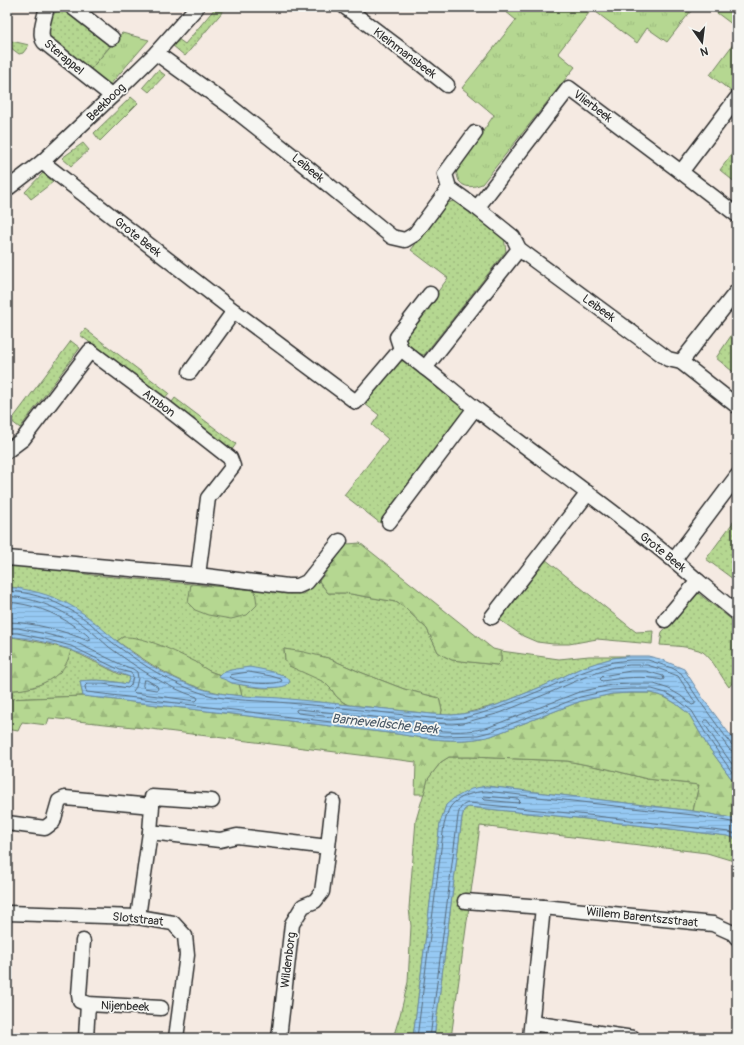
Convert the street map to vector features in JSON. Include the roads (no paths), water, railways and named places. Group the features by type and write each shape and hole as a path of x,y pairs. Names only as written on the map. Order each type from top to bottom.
{"street":[{"name":"Sterappel","path":"47,7 41,34 44,42 112,96"},
{"path":"72,7 112,38"},
{"name":"Beekboog","path":"7,189 42,162 112,96 156,53 197,7"},
{"name":"Kleinmansbeek","path":"345,7 446,85"},
{"name":"Leibeek","path":"156,53 231,107 392,237 405,240 415,234 449,188 514,237 519,249 668,359 681,362 737,406"},
{"name":"Vlierbeek","path":"477,208 569,88 737,216"},
{"path":"681,172 737,98"},
{"path":"449,188 445,174 475,133"},
{"name":"Grote Beek","path":"42,162 234,311 356,402 401,349 475,408 674,560 698,581 665,620"},
{"path":"425,368 519,249"},
{"path":"681,362 737,290"},
{"path":"401,349 397,337 430,294"},
{"path":"190,372 234,311"},
{"name":"Ambon","path":"7,451 23,439 90,351 164,406 230,458 233,466 208,498 198,576"},
{"path":"389,522 475,408"},
{"path":"674,560 737,476"},
{"path":"492,617 588,493"},
{"path":"7,558 298,586 307,582 340,541"},
{"path":"698,581 737,613"},
{"path":"138,917 150,832 152,797 212,801"},
{"path":"7,823 45,828 53,822 59,801 65,798 152,806"},
{"name":"Wildenborg","path":"279,1038 292,924 303,906 315,901 322,892 333,802"},
{"path":"150,832 220,840 237,836 328,847"},
{"name":"Willem Barentszstraat","path":"465,901 543,907 713,924 733,933 737,938"},
{"path":"530,1038 543,907"},
{"name":"Slotstraat","path":"7,913 138,917 173,923 185,936 187,955 176,1038"},
{"name":"Nijenbeek","path":"83,942 79,995 80,1001 88,1004 161,1008"},
{"name":"Nijenbeek","path":"86,1038 88,1004"},
{"path":"532,1023 633,1038"}],"water":[{"name":"Barneveldsche Beek","path":"7,587 38,592 61,600 80,611 132,653 163,672 185,683 217,693 452,715 478,711 497,705 548,684 581,668 613,658 648,656 660,659 684,669 704,700 737,744 737,783 731,778 707,745 689,714 665,697 651,693 612,694 581,701 491,736 468,740 421,738 83,696 80,681 93,680 127,684 130,677 64,647 7,636"},
{"path":"249,667 280,674 289,680 289,683 285,686 279,687 252,686 232,683 220,678 219,676 229,671"},
{"path":"486,786 693,811 737,819 737,839 728,836 587,819 468,807 464,810 462,817 434,1038 413,1038 440,823 446,805 453,799 471,789"}]}
